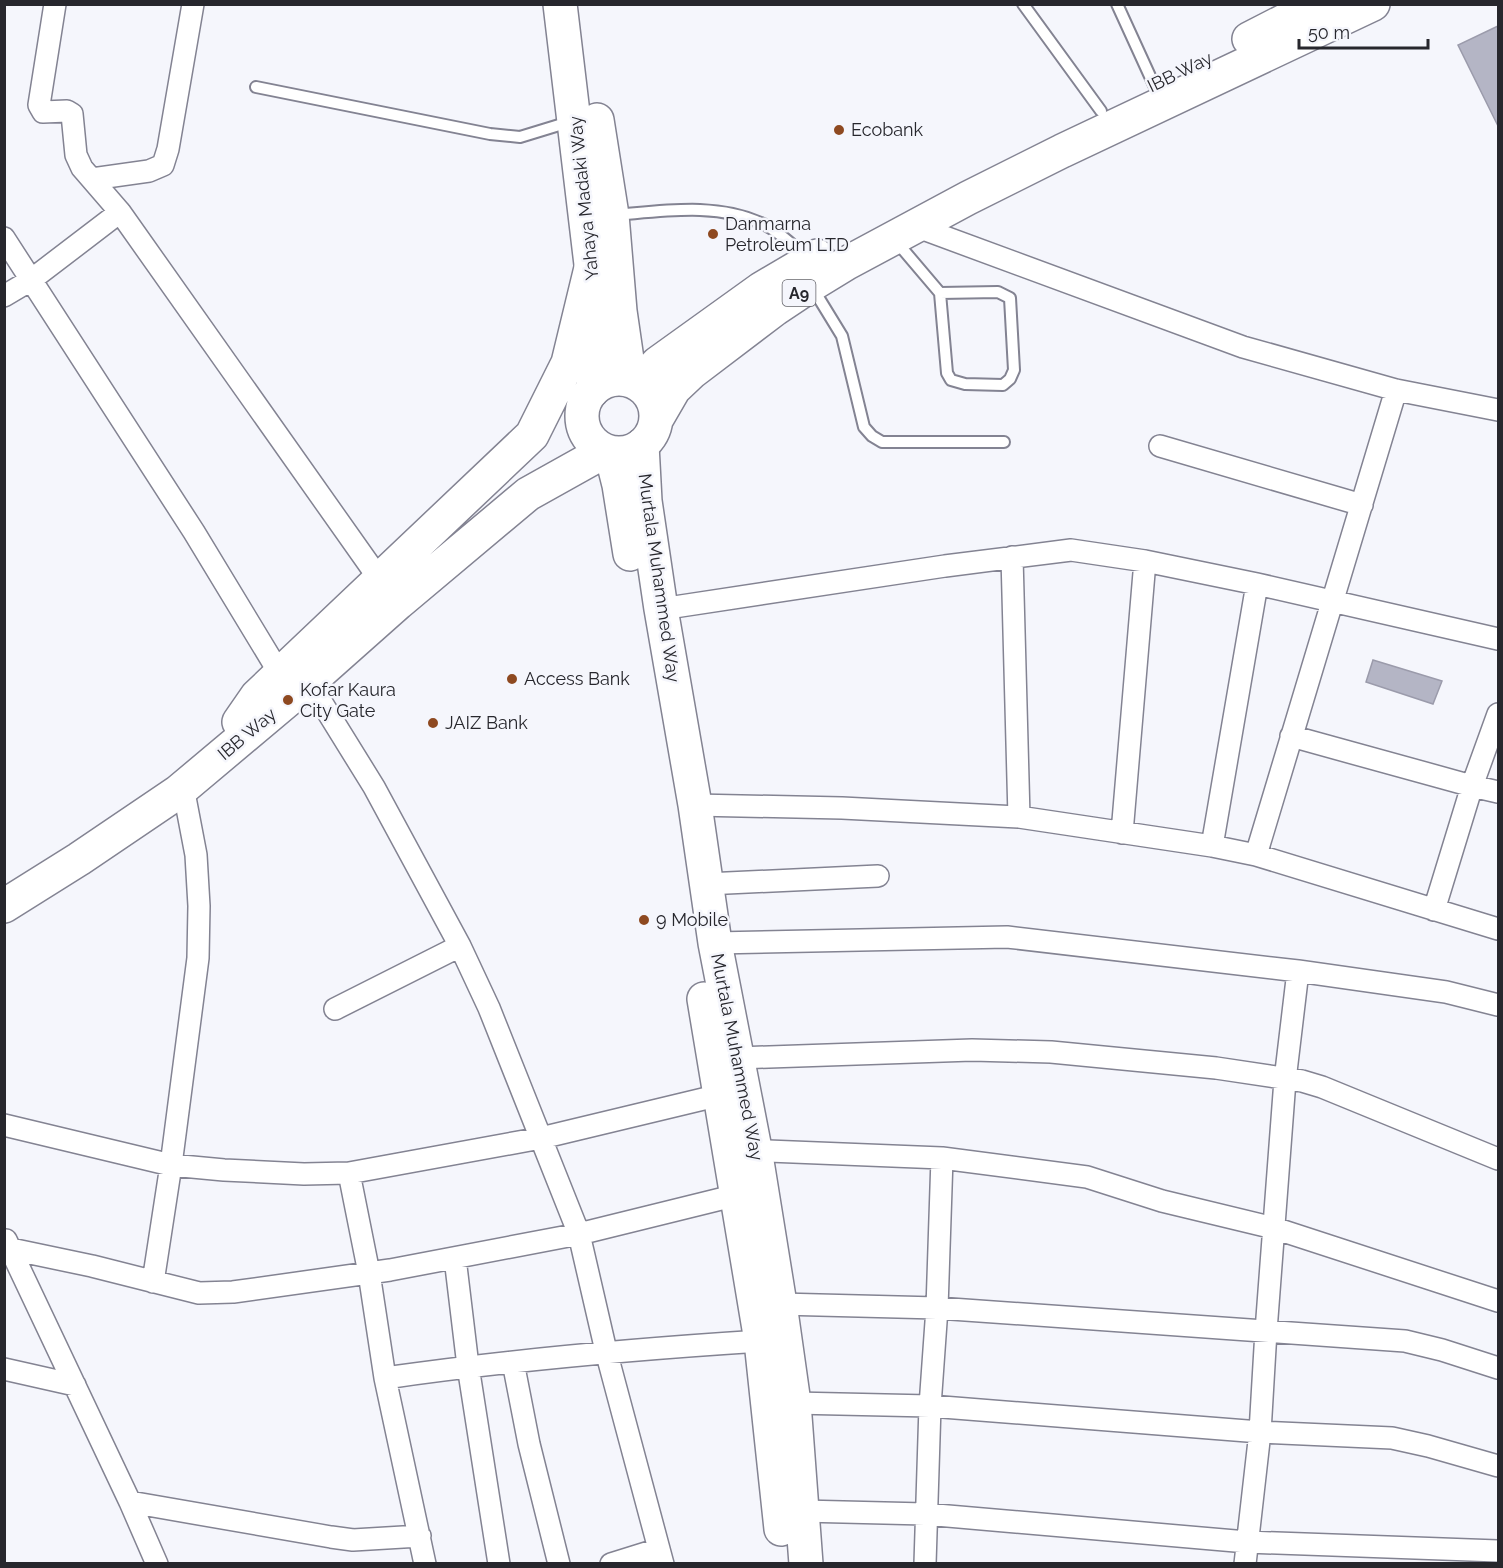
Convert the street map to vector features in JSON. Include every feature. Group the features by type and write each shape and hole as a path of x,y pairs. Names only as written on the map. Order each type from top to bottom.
{"main road":[{"name":"Yahaya Madaki Way","path":"560,4 600,340 592,391"},
{"name":"Yahaya Madaki Way","path":"583,4 601,150 612,215 620,311 634,382"},
{"name":"IBB Way","path":"1052,145 1101,111 1317,4"},
{"name":"A9","path":"649,433 674,389 692,372 872,223 969,185 1052,145 1373,4"},
{"name":"A9","path":"634,382 761,289 811,272 904,232 969,185"},
{"path":"295,678 380,580 532,435 568,363 591,268"},
{"path":"614,379 634,382 648,393 653,401 649,433 632,451 622,454 608,452 594,445 586,435 582,422 585,399 602,383 614,379"},
{"name":"IBB Way","path":"528,494 582,422"},
{"name":"Murtala Muhammed Way","path":"649,433 645,501 695,805 715,943 738,1058 743,1150 737,1195 761,1341 784,1563"},
{"name":"IBB Way","path":"4,906 79,859 183,788 212,763 295,678 398,603 528,494 608,452"},
{"name":"Murtala Muhammed Way","path":"608,452 619,486 720,1095 743,1150 780,1304 794,1403 806,1563"}],"street":[{"path":"55,4 39,105 44,112 68,111 72,114 76,155 82,168 120,212 380,580"},
{"path":"92,179 149,171 163,165 168,149 193,4"},
{"path":"4,296 31,279 120,212"},
{"path":"904,232 1243,347 1396,390 1498,410"},
{"path":"4,238 194,532 374,787 460,946 489,1008 579,1234 606,1351 661,1556 611,1563"},
{"path":"1256,855 1396,390"},
{"path":"1160,446 1362,505"},
{"path":"661,609 1071,550 1145,561 1257,584 1498,639"},
{"path":"1012,557 1019,818"},
{"path":"1122,833 1145,561"},
{"path":"1212,846 1257,584"},
{"path":"1434,909 1472,786 1498,714"},
{"path":"1292,736 1498,792"},
{"path":"153,1282 198,958 199,906 196,855 183,788"},
{"path":"695,805 842,808 1019,818 1212,846 1256,855 1498,929"},
{"path":"706,884 878,876"},
{"path":"715,943 1007,937 1446,992 1498,1005"},
{"path":"335,1009 460,946"},
{"path":"1245,1563 1260,1432 1285,1080 1298,972"},
{"path":"738,1058 972,1050 1051,1052 1216,1068 1302,1081 1322,1087 1498,1159"},
{"path":"4,1125 171,1165 304,1174 349,1173 541,1138 720,1095"},
{"path":"743,1150 942,1158 1087,1177 1161,1201 1274,1228 1498,1301"},
{"path":"924,1563 942,1158"},
{"path":"349,1173 369,1273 385,1378 425,1563"},
{"path":"8,1243 199,1293 233,1292 369,1273 579,1234 737,1195"},
{"path":"8,1243 157,1563"},
{"path":"455,1257 468,1366 499,1563"},
{"path":"780,1304 937,1308 1405,1341 1443,1350 1498,1368"},
{"path":"385,1378 468,1366 606,1351 761,1341"},
{"path":"513,1362 529,1444 559,1563"},
{"path":"4,1369 75,1385"},
{"path":"794,1403 930,1406 1260,1432 1392,1438 1498,1466"},
{"path":"130,1502 331,1537 353,1539 420,1536"},
{"path":"802,1511 925,1514 1246,1542 1498,1551"}],"lane":[{"path":"1023,4 1101,111"},
{"path":"1117,4 1154,85"},
{"path":"256,87 490,134 520,137 575,121"},
{"path":"612,215 682,209 720,210 764,224 811,272 842,336 864,427 872,436 882,442 1004,442"},
{"path":"904,232 940,293 947,373 951,380 965,384 1003,385 1010,379 1014,370 1010,298 998,292 940,293"}],"building":[{"path":"1498,26 1498,126 1458,45"},
{"path":"1373,660 1442,681 1433,704 1366,682"}],"place":[{"name":"Ecobank","path":"839,130"},
{"name":"Danmarna Petroleum LTD","path":"713,234"},
{"name":"Access Bank","path":"512,679"},
{"name":"Kofar Kaura City Gate","path":"288,700"},
{"name":"JAIZ Bank","path":"433,723"},
{"name":"9 Mobile","path":"644,920"}]}
